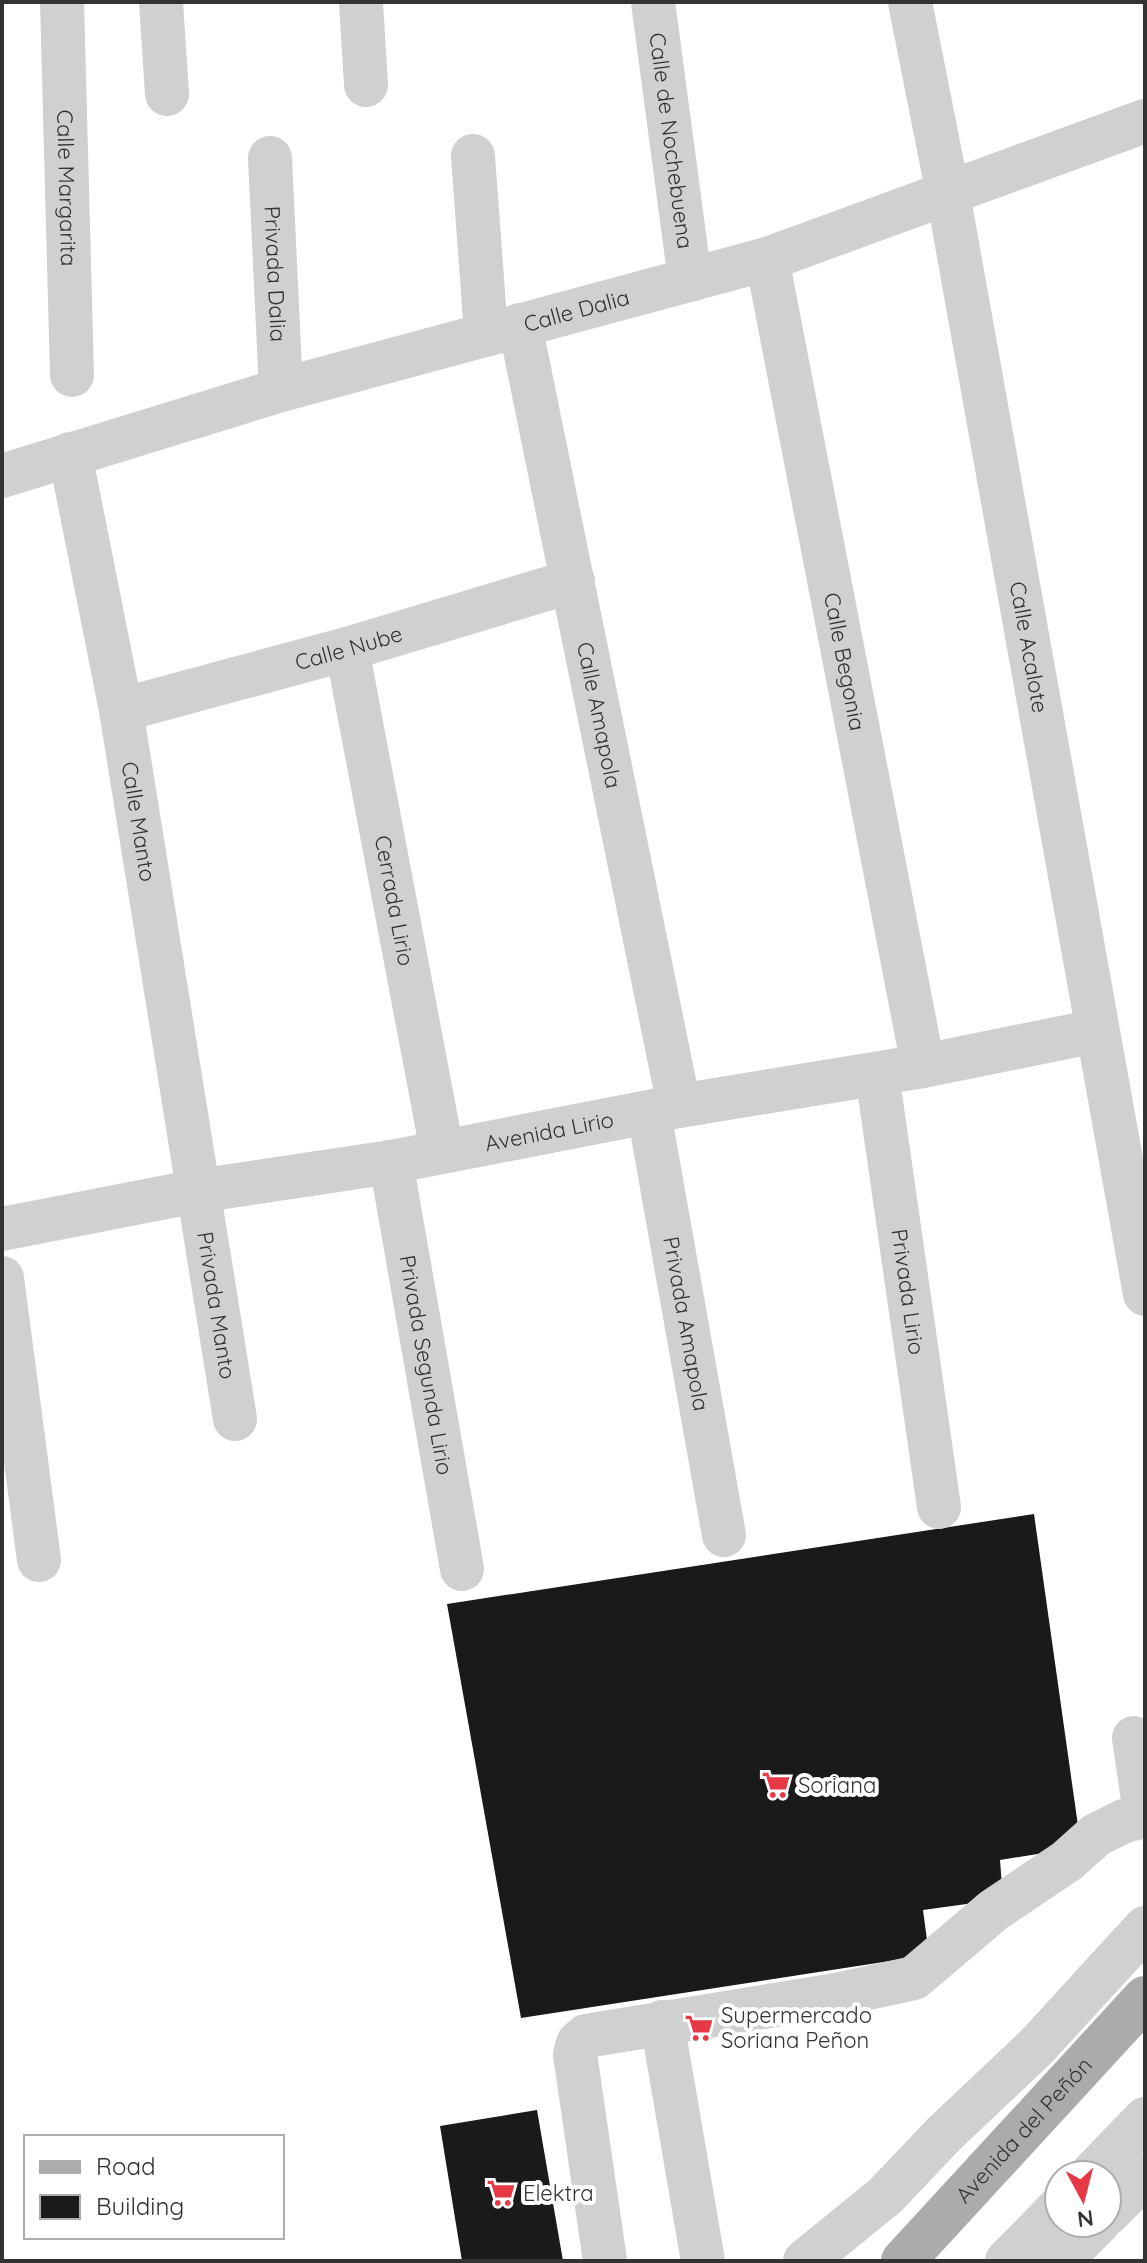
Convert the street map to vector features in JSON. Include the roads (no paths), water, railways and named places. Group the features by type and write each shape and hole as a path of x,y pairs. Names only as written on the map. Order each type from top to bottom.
{"main road":[{"name":"Avenida del Peñón","path":"903,2261 1145,1998"}],"street":[{"name":"Calle Margarita","path":"62,2 72,375"},
{"path":"161,2 167,94"},
{"path":"361,2 366,85"},
{"name":"Calle de Nochebuena","path":"653,2 690,280"},
{"name":"Calle Acalote","path":"910,2 948,194 1096,1031 1137,1207 1145,1294"},
{"name":"Calle Dalia","path":"2,476 281,390 767,259 1145,121"},
{"path":"473,156 503,329"},
{"name":"Privada Dalia","path":"270,158 281,390"},
{"name":"Calle Begonia","path":"767,259 923,1066"},
{"name":"Calle Amapola","path":"503,329 573,581 664,1110"},
{"name":"Calle Manto","path":"70,454 121,710 197,1191"},
{"name":"Calle Nube","path":"121,710 347,649 573,581"},
{"name":"Cerrada Lirio","path":"347,649 442,1151"},
{"name":"Avenida Lirio","path":"2,1229 197,1191 391,1162 664,1110 923,1066 1096,1031"},
{"name":"Privada Lirio","path":"877,1074 939,1507"},
{"name":"Privada Amapola","path":"664,1110 724,1535"},
{"name":"Privada Segunda Lirio","path":"391,1162 462,1569"},
{"name":"Privada Manto","path":"197,1191 235,1419"},
{"path":"2,1278 39,1560"},
{"path":"605,2261 575,2054 578,2043 586,2036 836,1995 914,1978 994,1910 1067,1861 1096,1835 1145,1814 1134,1738"},
{"path":"805,2261 885,2196 944,2134 1037,2046 1145,1928"},
{"path":"662,2022 703,2261"},
{"path":"1106,2159 1145,2119"},
{"path":"1123,2198 1145,2176"},
{"path":"1007,2261 1043,2224"},
{"path":"1060,2261 1082,2239"}],"place":[{"name":"Soriana","path":"776,1785"},
{"name":"Supermercado Soriana Peñon","path":"699,2028"},
{"name":"Elektra","path":"501,2193"}]}
